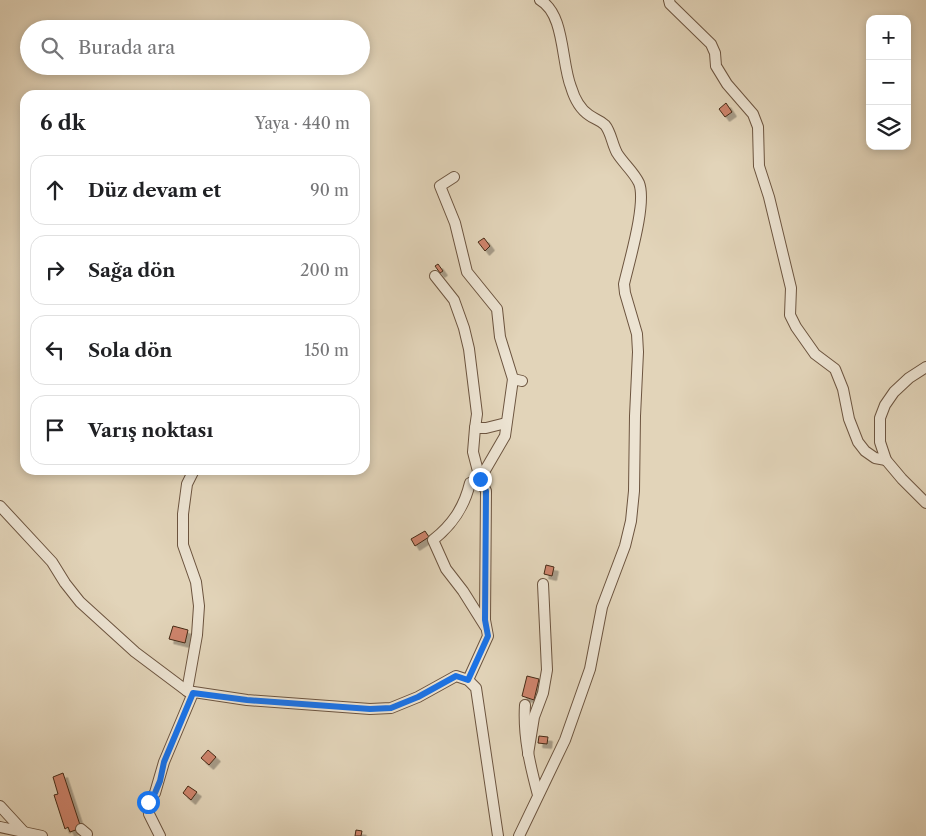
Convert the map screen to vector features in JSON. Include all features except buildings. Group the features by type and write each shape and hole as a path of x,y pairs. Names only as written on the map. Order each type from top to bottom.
{"street":[{"path":"519,836 565,740 590,669 602,607 625,546 631,521 634,491 634,416 638,352 637,334 624,284 639,217 641,198 639,183 618,155 611,141 608,129 603,123 587,114 579,105 566,72 556,17 550,7 540,0"},
{"path":"669,0 676,10 711,44 715,54 716,66 727,84 753,114 758,127 759,166 770,197 791,288 790,315 796,328 815,354 835,369 843,389 849,419 858,442 865,451 875,458 886,460"},
{"path":"454,177 440,186 455,223 467,272 497,309 500,337 518,380 504,436 480,479 470,483 458,515 447,529 433,540 446,569 463,591 488,636 468,680"},
{"path":"435,276 454,300 464,328 477,414 473,452 480,479 486,491 486,630"},
{"path":"926,367 909,378 894,392 885,405 880,418 880,442 886,460 926,503"},
{"path":"475,428 486,428 506,423"},
{"path":"160,836 148,814 148,802 155,793 160,781 164,762 190,692 199,606 196,582 183,545 183,514 187,484 192,475"},
{"path":"0,506 52,562 80,602 136,652 190,692 247,700 370,709 391,708 418,697 456,676 468,680 476,688 498,836"},
{"path":"528,754 534,717 543,693 547,670 543,584"},
{"path":"525,705 524,720 528,754 538,795"},
{"path":"0,806 23,831"},
{"path":"0,827 42,836"}],"route":[{"path":"148,802 155,793 160,781 164,762 193,693 247,700 370,709 391,708 418,697 456,676 468,680 488,636 485,620 486,491 480,479"}]}
